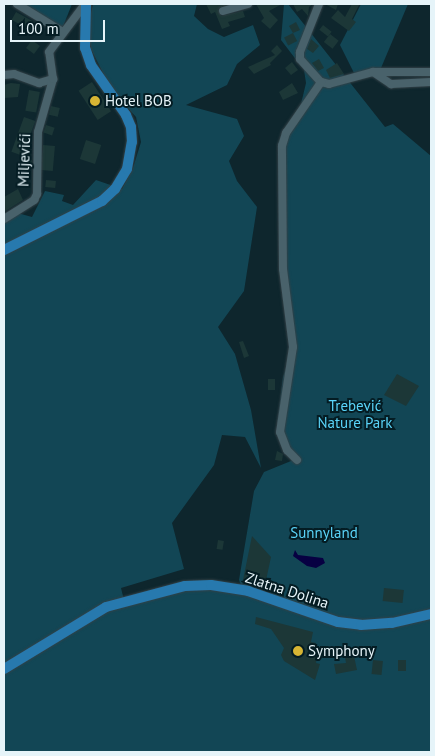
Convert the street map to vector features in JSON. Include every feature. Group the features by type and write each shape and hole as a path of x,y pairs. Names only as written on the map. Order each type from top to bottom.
{"main road":[{"path":"4,250 102,201 115,189 127,169 132,142 131,127 126,114 91,65 85,48 85,4"},
{"name":"Zlatna Dolina","path":"4,670 106,607 185,586 211,585 248,591 338,622 361,625 392,623 431,614"}],"street":[{"path":"17,4 63,32"},
{"path":"4,75 14,74 39,83 53,79 49,52 85,4"},
{"path":"224,11 248,4"},
{"path":"319,4 300,52 300,59 320,82 330,84 373,72 431,72"},
{"path":"373,72 391,84 431,82"},
{"name":"Miljevići","path":"4,219 34,200 38,194 38,132 53,79"},
{"path":"297,460 287,450 280,432 293,347 283,269 282,146 286,133 320,82"}],"green space":[{"path":"21,4 72,4 62,29"},
{"path":"93,4 197,4 194,16 208,29 224,37 253,25 260,45 237,64 227,85 186,105 237,119 244,136 229,161 237,181 257,207 244,291 218,327 235,354 251,410 261,468 245,437 222,435 214,465 172,523 184,569 121,588 124,600 212,586 279,598 266,590 241,585 239,580 254,491 264,472 291,461 277,424 283,377 292,349 279,252 281,165 278,143 301,104 306,83 304,70 281,40 284,4 288,4 385,127 393,124 431,156 431,752 4,752 4,218 14,212 32,217 45,191 64,195 62,201 73,205 96,180 122,189 133,168 141,142 136,117 111,89 91,49 88,27"},
{"path":"361,4 408,4 381,68 354,73 340,45"}],"shaded area":[{"path":"295,550 298,555 323,558 325,563 316,568 307,566 293,556"}],"building":[{"path":"206,4 228,4 218,9 221,16 243,11 245,17 228,22 230,26 222,29 215,12 211,14"},
{"path":"256,4 282,4 269,11 278,20 270,29 261,21 264,18"},
{"path":"293,4 313,4 309,7 308,16 302,9 297,12"},
{"path":"325,4 338,4 336,10"},
{"path":"352,4 359,5 352,19 356,22 349,31 331,18 338,10 345,17"},
{"path":"16,12 41,26 37,34 12,20"},
{"path":"296,22 300,30 293,33 289,26"},
{"path":"323,25 332,32 328,37 319,30"},
{"path":"293,33 297,41 288,46 284,38"},
{"path":"330,34 339,41 333,49 324,42"},
{"path":"311,39 319,46 313,53 307,49"},
{"path":"32,40 40,46 34,54 26,48"},
{"path":"277,45 282,51 270,63 271,65 254,74 248,67 275,55 271,51"},
{"path":"319,59 324,68 318,71 312,63"},
{"path":"292,62 298,70 291,75 285,68"},
{"path":"337,63 344,74 330,78 326,70"},
{"name":"Hotel BOB","path":"92,82 111,111 98,120 79,91"},
{"path":"11,83 20,84 18,97 4,98 4,85"},
{"path":"292,83 298,93 283,100 279,92"},
{"path":"29,90 40,92 36,113 25,111"},
{"path":"51,106 60,108 58,117 49,115"},
{"path":"24,117 35,121 23,156 11,152"},
{"path":"46,125 55,128 52,135 44,133"},
{"path":"86,140 101,145 95,164 80,159"},
{"path":"43,145 55,146 53,171 41,170"},
{"path":"24,160 32,160 31,169 23,169"},
{"path":"46,180 56,181 55,188 45,187"},
{"path":"18,189 23,200 4,212 4,197"},
{"path":"243,341 249,356 244,358 239,342"},
{"path":"397,374 419,386 406,406 384,395"},
{"path":"268,379 275,379 275,390 268,390"},
{"path":"277,451 283,454 282,461 275,460"},
{"path":"252,536 271,557 265,585 243,580"},
{"path":"218,540 224,541 223,550 217,549"},
{"path":"384,588 404,590 403,603 383,601"},
{"name":"Symphony","path":"256,617 313,632 311,642 316,643 313,654 317,656 316,663 320,664 315,680 284,661 281,655 284,648 271,629 255,624"},
{"path":"354,656 357,670 336,674 334,664 346,663 345,657"},
{"path":"373,660 383,661 381,675 372,674"},
{"path":"398,660 406,660 406,671 398,671"}],"place":[{"name":"Hotel BOB","path":"95,101"},
{"name":"Symphony","path":"298,651"}],"park label":[{"name":"Trebević Nature Park","path":"355,414"},
{"name":"Sunnyland","path":"324,533"}]}
